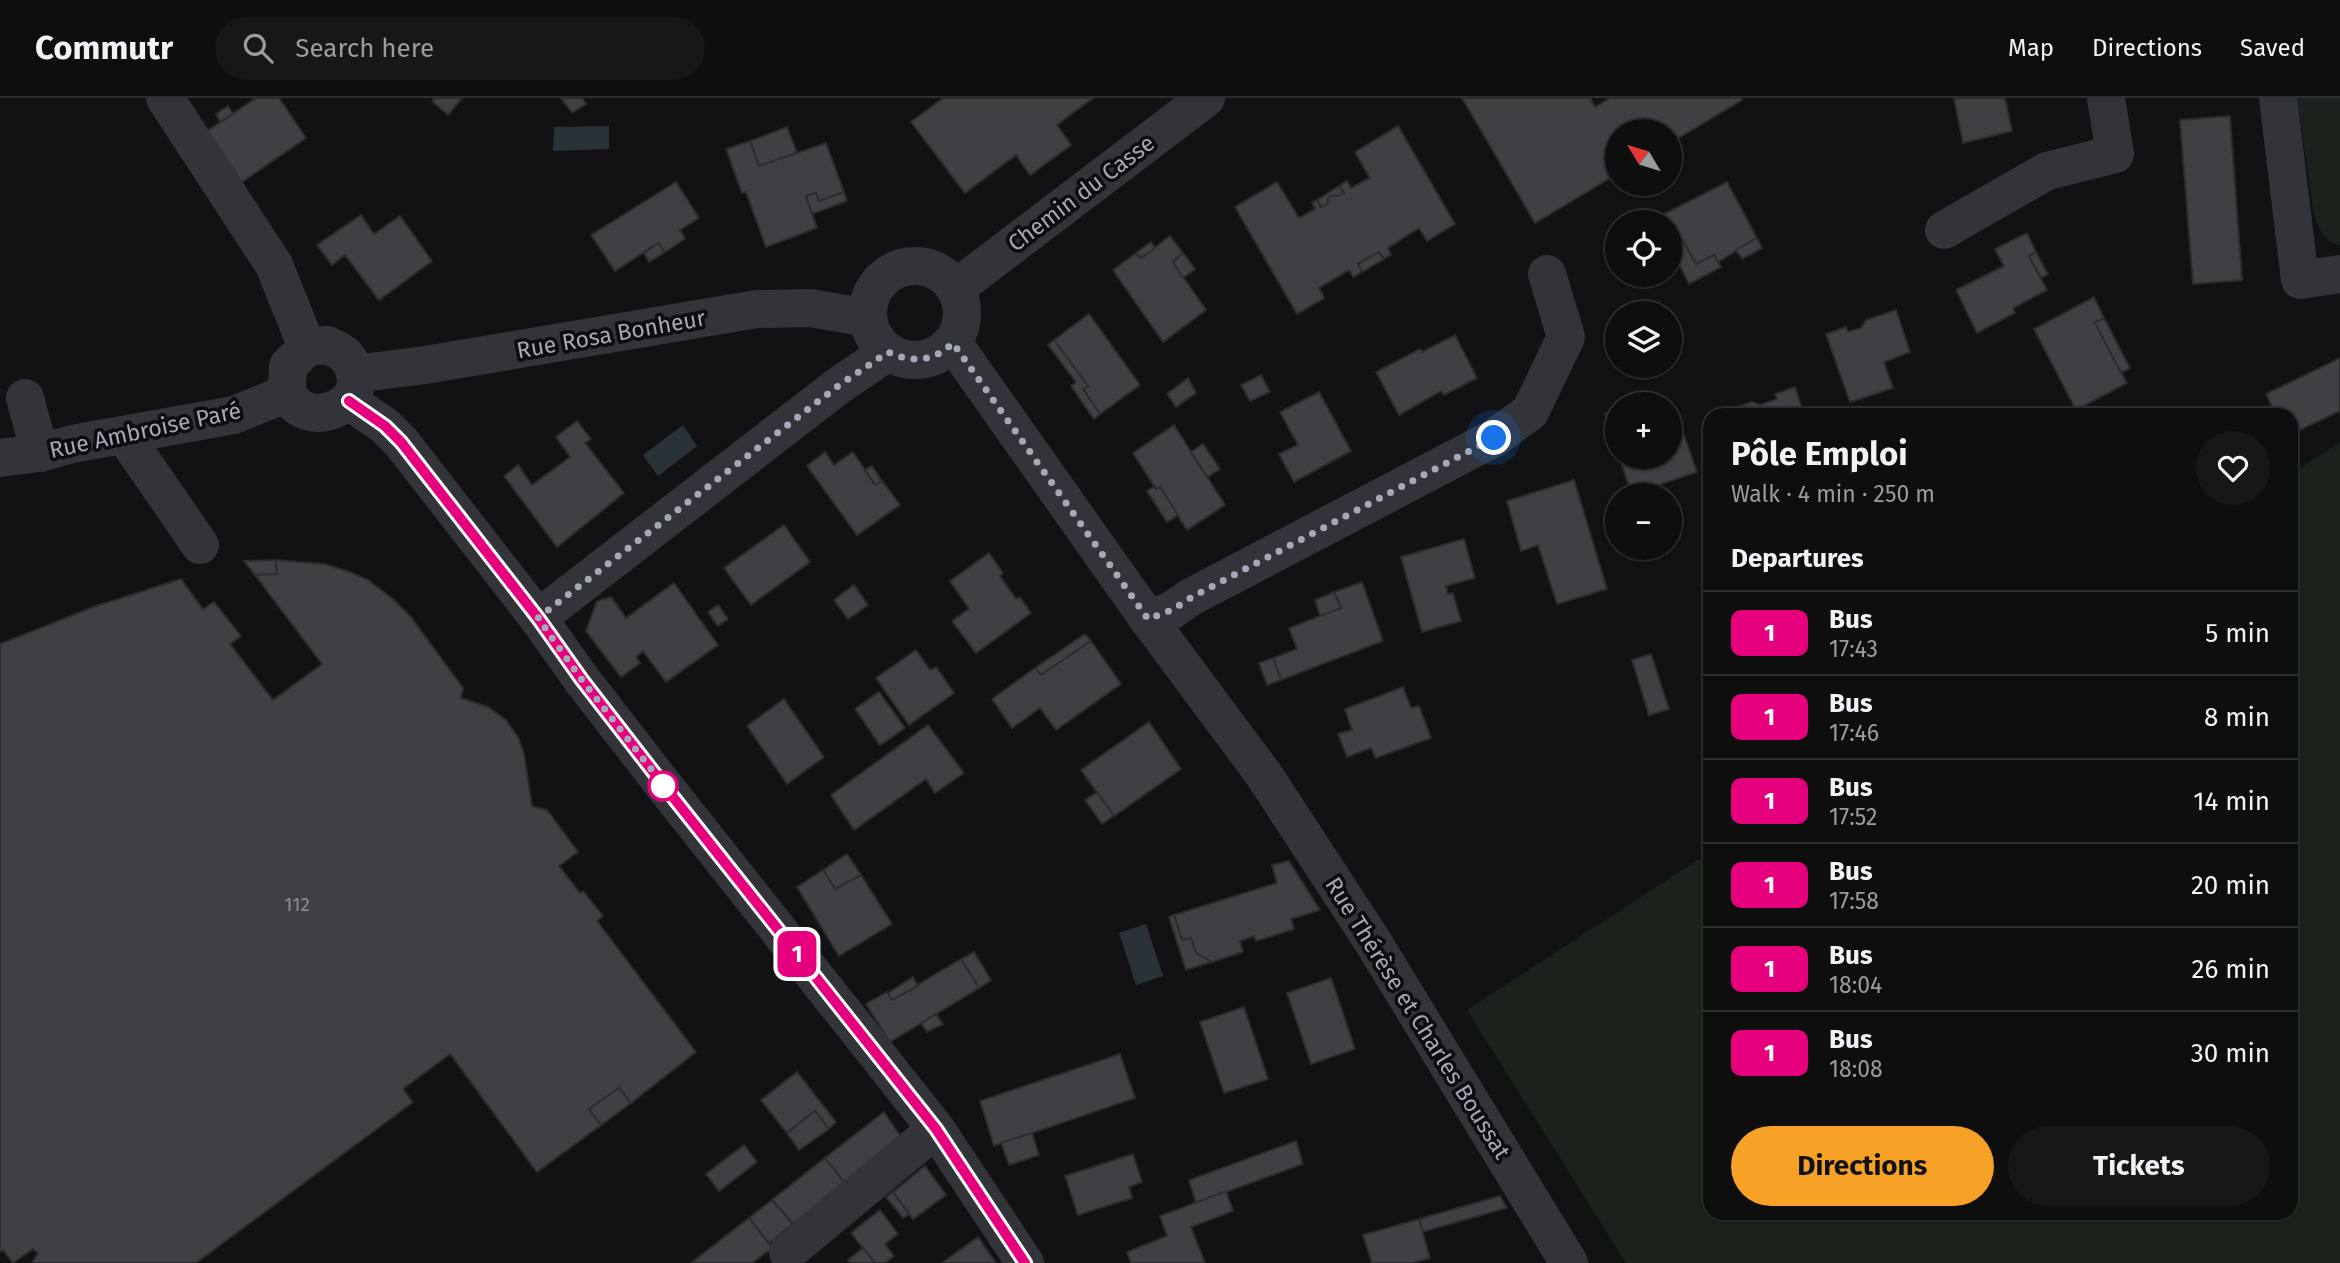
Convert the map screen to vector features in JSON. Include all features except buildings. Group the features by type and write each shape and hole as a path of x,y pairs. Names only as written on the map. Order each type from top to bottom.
{"street":[{"path":"165,98 274,265 307,347"},
{"name":"Chemin du Casse","path":"956,288 1206,98"},
{"path":"1944,230 2046,171 2115,154 2106,98"},
{"path":"2278,98 2300,280 2340,274"},
{"path":"900,268 931,268 945,276 956,288 963,313 953,343 933,357 917,360 888,352 878,343 868,318 869,302 875,288 886,276 900,268"},
{"path":"1148,619 1172,610 1494,438 1530,412 1566,337 1547,274"},
{"name":"Rue Rosa Bonheur","path":"352,388 425,365 757,309 810,308 868,318"},
{"name":"Rue Thérèse et Charles Boussat","path":"953,343 1148,619 1264,775 1373,942 1569,1263"},
{"path":"352,388 336,410 317,414 300,407 288,393 288,366 307,347 328,345 346,355 352,388 401,442 665,787 936,1129 1025,1263"},
{"path":"538,618 838,386 888,352"},
{"name":"Rue Ambroise Paré","path":"0,458 40,453 234,415 288,393"},
{"path":"25,398 40,453"},
{"path":"124,435 200,545"},
{"path":"788,1252 936,1129"}],"shaded area":[{"path":"2297,98 2340,98 2340,245 2326,238 2314,215"},
{"path":"609,126 609,149 553,151 554,127"},
{"path":"683,425 697,446 658,476 643,455"},
{"path":"2340,442 2340,1263 1626,1263 1467,1010 1703,857 1703,1220 2298,1220 2298,469"},
{"path":"1146,924 1163,976 1136,985 1119,933"}],"bus line":[{"name":"1","path":"349,401 385,426 401,442 665,787 936,1129 1025,1263"}],"route":[{"path":"663,786 665,787 538,618 838,386 888,352 917,360 933,357 953,343 1148,619 1172,610 1494,438"}]}
